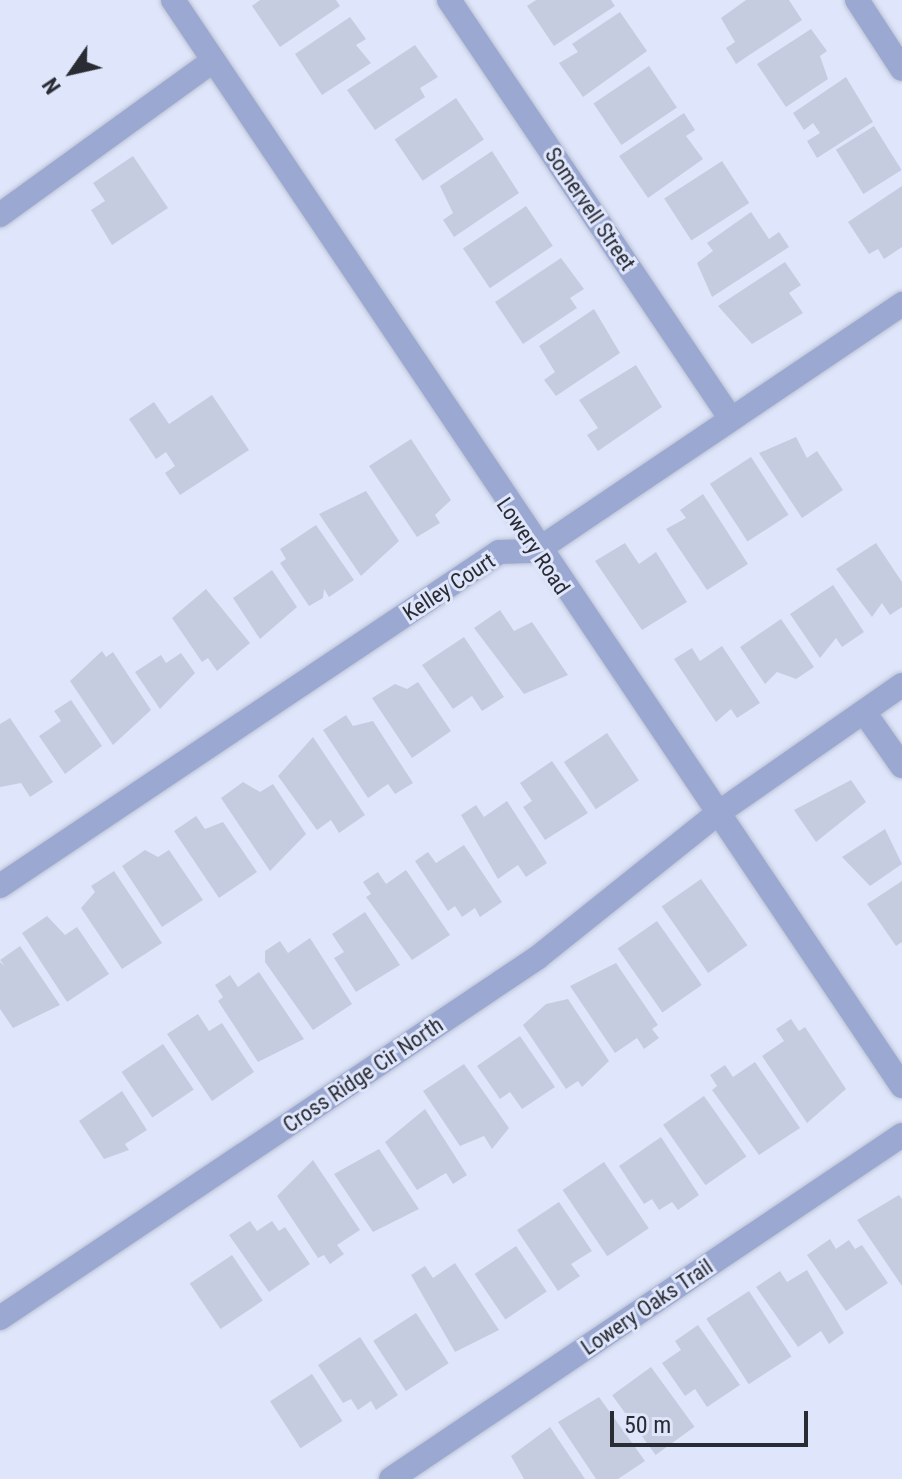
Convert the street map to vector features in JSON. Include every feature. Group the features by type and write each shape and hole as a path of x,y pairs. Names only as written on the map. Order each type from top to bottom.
{"street":[{"name":"Lowery Road","path":"173,0 536,551 714,816 902,1086"},
{"name":"Somervell Street","path":"449,0 731,419"},
{"path":"857,0 902,69"},
{"path":"0,215 213,61"},
{"path":"536,551 902,304"},
{"name":"Kelley Court","path":"0,886 499,552 536,551"},
{"name":"Cross Ridge Cir North","path":"0,1318 537,958 714,816 902,685"},
{"path":"864,712 902,766"},
{"name":"Lowery Oaks Trail","path":"391,1479 902,1135"}],"building":[{"path":"260,0 336,0 340,6 280,47 252,6"},
{"path":"536,0 611,0 615,6 554,46 527,6"},
{"path":"746,0 789,0 802,20 736,64 726,48 735,42 721,18"},
{"path":"620,12 647,51 583,97 559,63 578,52 572,44"},
{"path":"350,17 366,39 356,45 371,63 322,95 295,54"},
{"path":"811,29 827,51 820,56 828,79 786,107 757,64"},
{"path":"415,45 438,77 420,88 425,97 375,130 347,90"},
{"path":"649,66 677,107 621,145 593,103"},
{"path":"846,77 873,122 817,158 807,141 820,133 813,123 804,130 793,113"},
{"path":"456,98 484,139 423,181 395,139"},
{"path":"684,113 695,130 686,136 703,159 648,198 619,156"},
{"path":"874,126 902,170 863,194 836,150"},
{"path":"492,151 519,193 454,237 443,220 453,213 440,186"},
{"path":"133,156 168,208 112,245 91,210 105,201 93,183"},
{"path":"722,161 749,203 691,241 664,199"},
{"path":"902,186 902,247 884,259 878,249 869,254 848,222"},
{"path":"526,206 553,246 490,288 463,248"},
{"path":"751,212 769,239 779,232 789,247 712,297 697,263 713,251 707,243"},
{"path":"561,258 584,289 570,298 577,308 523,344 495,302"},
{"path":"785,262 801,285 789,293 803,313 752,344 718,306"},
{"path":"594,309 620,353 556,396 544,380 555,372 539,346"},
{"path":"636,365 662,407 598,451 587,435 598,428 579,400"},
{"path":"212,395 249,450 180,495 165,473 175,466 166,452 156,459 129,419 154,402 169,424"},
{"path":"796,437 807,458 817,451 843,490 802,518 759,453"},
{"path":"411,439 451,500 435,515 440,523 417,537 369,466"},
{"path":"751,457 789,515 747,542 710,484"},
{"path":"366,491 399,541 361,576 319,514"},
{"path":"703,494 748,564 707,590 666,529 686,518 680,510"},
{"path":"316,525 354,580 329,597 324,589 323,598 309,606 280,563 286,559 280,549"},
{"path":"625,543 639,564 656,552 687,602 642,630 595,561"},
{"path":"876,543 902,582 902,607 890,615 882,603 872,617 836,569"},
{"path":"272,570 297,607 260,639 233,598"},
{"path":"833,585 864,632 842,647 836,638 820,658 790,614"},
{"path":"206,589 250,643 217,671 208,658 202,662 172,618"},
{"path":"500,610 514,631 532,622 568,675 524,694 474,628"},
{"path":"781,619 814,667 796,679 777,672 765,684 740,647"},
{"path":"464,637 504,697 482,711 472,696 453,709 422,665"},
{"path":"722,646 760,703 737,718 731,709 716,722 674,659 692,648 700,661"},
{"path":"102,651 106,657 113,652 151,710 113,745 70,681"},
{"path":"181,653 195,673 160,709 135,672 161,655 166,663"},
{"path":"418,682 451,731 412,758 372,698 395,684 407,689"},
{"path":"71,700 102,746 65,774 39,736 61,721 54,711"},
{"path":"346,715 353,726 373,721 413,783 395,794 388,784 368,798 323,730"},
{"path":"10,718 53,782 30,797 21,783 0,787 0,724"},
{"path":"607,733 639,780 596,809 564,762"},
{"path":"313,737 365,815 339,833 331,820 317,830 278,776"},
{"path":"552,761 588,813 545,840 523,807 532,801 520,783"},
{"path":"851,780 866,802 816,842 794,810"},
{"path":"243,782 260,792 273,784 306,834 270,871 221,798"},
{"path":"507,801 547,863 526,877 518,865 498,879 461,815 476,805 484,817"},
{"path":"196,816 205,829 223,822 257,872 219,898 174,831"},
{"path":"885,829 902,864 870,886 842,857"},
{"path":"464,845 502,902 480,917 475,908 462,917 455,906 448,911 415,861 428,852 436,863"},
{"path":"145,850 158,857 169,850 203,900 162,927 122,866"},
{"path":"406,870 450,935 412,960 366,897 371,894 363,882 378,872 386,884"},
{"path":"114,871 162,943 122,969 81,908 95,892 91,886"},
{"path":"701,879 747,945 708,973 662,907"},
{"path":"902,881 902,942 896,946 867,904"},
{"path":"365,912 400,965 356,992 334,958 344,952 332,934"},
{"path":"47,916 65,935 77,927 109,974 67,1002 22,933"},
{"path":"657,921 702,985 662,1012 618,949"},
{"path":"310,938 352,1004 313,1030 265,962 265,951 280,941 288,953"},
{"path":"20,946 60,1005 13,1028 0,1009 0,962 5,966 0,960"},
{"path":"616,963 658,1025 652,1029 659,1038 644,1049 637,1038 615,1053 570,986"},
{"path":"259,972 304,1039 258,1062 218,1001 223,997 215,985 230,975 238,987"},
{"path":"568,999 609,1061 582,1087 578,1081 566,1089 523,1025 546,1004"},
{"path":"198,1014 209,1031 222,1023 254,1072 212,1101 167,1034"},
{"path":"791,1019 799,1031 805,1027 846,1089 807,1123 762,1056 784,1041 776,1029"},
{"path":"520,1036 555,1087 522,1109 510,1092 500,1099 477,1066"},
{"path":"163,1044 194,1090 152,1118 122,1072"},
{"path":"755,1062 800,1128 759,1155 712,1090 717,1086 710,1075 725,1065 733,1077"},
{"path":"464,1064 509,1128 492,1149 484,1136 460,1146 423,1091"},
{"path":"122,1091 147,1130 125,1144 129,1150 104,1159 79,1121"},
{"path":"704,1096 746,1157 705,1185 663,1125"},
{"path":"425,1109 467,1175 453,1184 446,1173 417,1190 385,1142"},
{"path":"661,1137 699,1195 678,1210 672,1202 659,1210 652,1199 644,1204 619,1166"},
{"path":"379,1149 419,1209 373,1232 334,1174"},
{"path":"313,1160 360,1230 337,1245 344,1254 330,1264 324,1255 318,1258 277,1196"},
{"path":"604,1162 649,1228 607,1256 563,1190"},
{"path":"899,1195 902,1199 902,1286 857,1220"},
{"path":"559,1202 592,1251 571,1264 580,1276 558,1291 517,1230"},
{"path":"250,1221 257,1231 272,1221 279,1231 285,1227 310,1264 269,1292 229,1235"},
{"path":"830,1239 836,1249 849,1240 855,1249 862,1245 888,1283 846,1311 807,1255"},
{"path":"516,1246 547,1292 505,1320 475,1274"},
{"path":"232,1255 263,1301 220,1329 190,1284"},
{"path":"455,1263 499,1330 455,1352 411,1275 425,1266 433,1278"},
{"path":"807,1270 844,1333 829,1344 821,1331 798,1347 756,1287 780,1271 787,1282"},
{"path":"749,1291 791,1356 749,1384 706,1319"},
{"path":"416,1313 449,1363 406,1391 373,1341"},
{"path":"698,1325 740,1385 707,1407 695,1389 685,1396 662,1363 681,1350 675,1341"},
{"path":"360,1337 398,1395 376,1410 371,1401 358,1410 351,1399 343,1403 318,1365"},
{"path":"651,1367 694,1427 656,1455 612,1395"},
{"path":"312,1374 342,1421 301,1448 270,1401"},
{"path":"599,1397 645,1461 618,1479 596,1479 558,1422"},
{"path":"550,1427 585,1479 524,1479 511,1456"}]}
